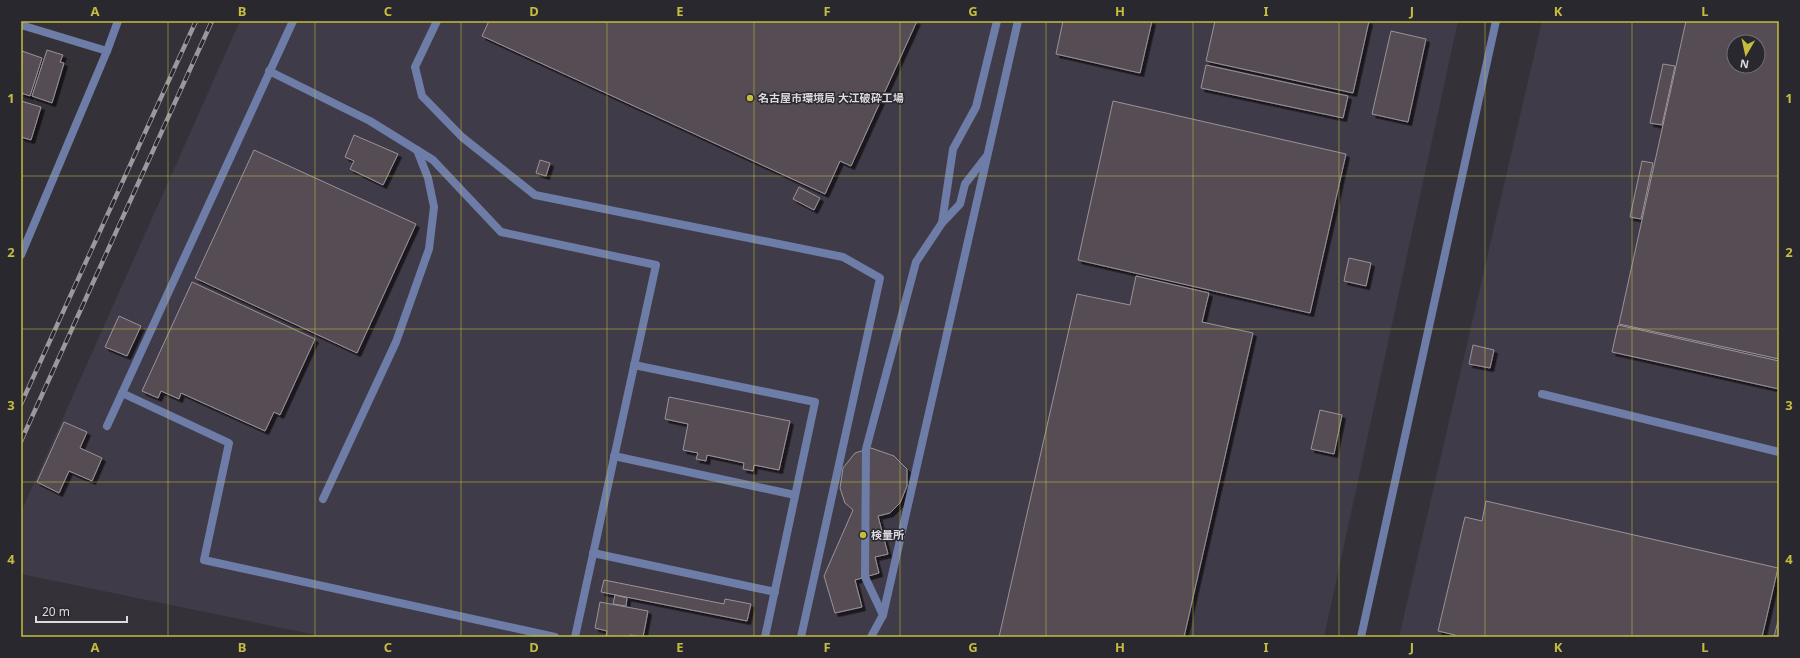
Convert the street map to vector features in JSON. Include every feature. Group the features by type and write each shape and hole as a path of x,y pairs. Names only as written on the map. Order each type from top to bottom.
{"street":[{"path":"21,255 107,51 118,21"},
{"path":"107,426 293,21"},
{"path":"438,21 415,67 422,96 462,137 535,195 843,257 880,278 801,637"},
{"path":"942,223 953,149 976,107 997,21"},
{"path":"871,637 883,615 1018,21"},
{"path":"1361,637 1496,21"},
{"path":"21,25 107,51"},
{"path":"269,71 370,121 432,160 501,232 656,265 575,637"},
{"path":"323,500 396,342 428,249 434,207 428,178 417,150"},
{"path":"883,615 865,577 866,450 916,262 942,223 960,204 964,184 988,154"},
{"path":"634,365 815,402 765,637"},
{"path":"122,393 229,442 204,560 554,637"},
{"path":"1542,394 1779,452"},
{"path":"614,456 795,495"},
{"path":"593,553 775,592"}],"shaded area":[{"path":"240,21 1458,21 1324,637 326,637 21,574 21,512"},
{"path":"1542,21 1779,21 1779,637 1399,637"}],"building":[{"name":"名古屋市環境局 大江破砕工場","path":"489,21 917,21 851,166 840,161 825,194 482,36"},
{"path":"1063,21 1152,21 1140,73 1056,54"},
{"path":"1215,21 1369,21 1353,93 1206,61"},
{"path":"1686,21 1779,21 1779,359 1619,324"},
{"path":"1391,31 1426,39 1408,122 1372,114"},
{"path":"47,50 63,55 60,62 64,63 52,103 32,96"},
{"path":"22,51 42,58 30,96 21,93"},
{"path":"1663,64 1675,66 1662,125 1650,123"},
{"path":"1206,65 1348,96 1343,118 1201,88"},
{"path":"21,101 41,107 31,140 21,137"},
{"path":"1113,101 1346,154 1310,313 1078,260"},
{"path":"354,135 398,154 383,185 350,169 354,161 345,157"},
{"path":"254,150 416,224 357,353 195,278"},
{"path":"540,160 550,163 546,176 536,173"},
{"path":"1642,161 1653,163 1641,219 1630,217"},
{"path":"799,187 820,198 814,210 793,199"},
{"path":"1349,258 1371,263 1366,286 1344,281"},
{"path":"1136,276 1209,293 1202,322 1253,333 1184,637 999,637 1077,294 1130,305"},
{"path":"192,282 315,339 280,415 274,412 265,431 181,393 179,399 161,391 158,398 142,391"},
{"path":"119,316 141,326 127,356 105,347"},
{"path":"1618,325 1779,361 1779,389 1612,352"},
{"path":"1473,345 1494,350 1490,368 1469,364"},
{"path":"669,397 790,421 779,470 754,465 753,471 743,469 744,463 707,455 706,461 696,459 698,453 683,450 688,424 665,419"},
{"path":"1320,410 1342,415 1334,454 1311,449"},
{"path":"64,422 87,432 80,448 102,458 92,481 69,471 59,493 37,482"},
{"name":"検量所","path":"871,448 894,456 907,469 907,486 900,503 890,513 878,516 888,554 875,557 879,573 855,580 862,607 835,613 824,576 853,510 845,503 840,488 843,468 855,453"},
{"path":"1486,501 1778,568 1762,637 1455,637 1455,635 1438,631 1465,517 1482,521"},
{"path":"604,580 724,604 725,599 751,604 747,621 601,592"},
{"path":"615,595 627,598 626,606 613,604"},
{"path":"600,602 648,611 643,637 630,635 630,637 606,636 607,631 595,628"},
{"path":"1779,617 1779,637 1774,637"}],"railway":[{"path":"21,404 196,21"},
{"path":"21,441 212,21"}],"place":[{"name":"名古屋市環境局 大江破砕工場","path":"750,98"},
{"name":"検量所","path":"863,535"}]}
